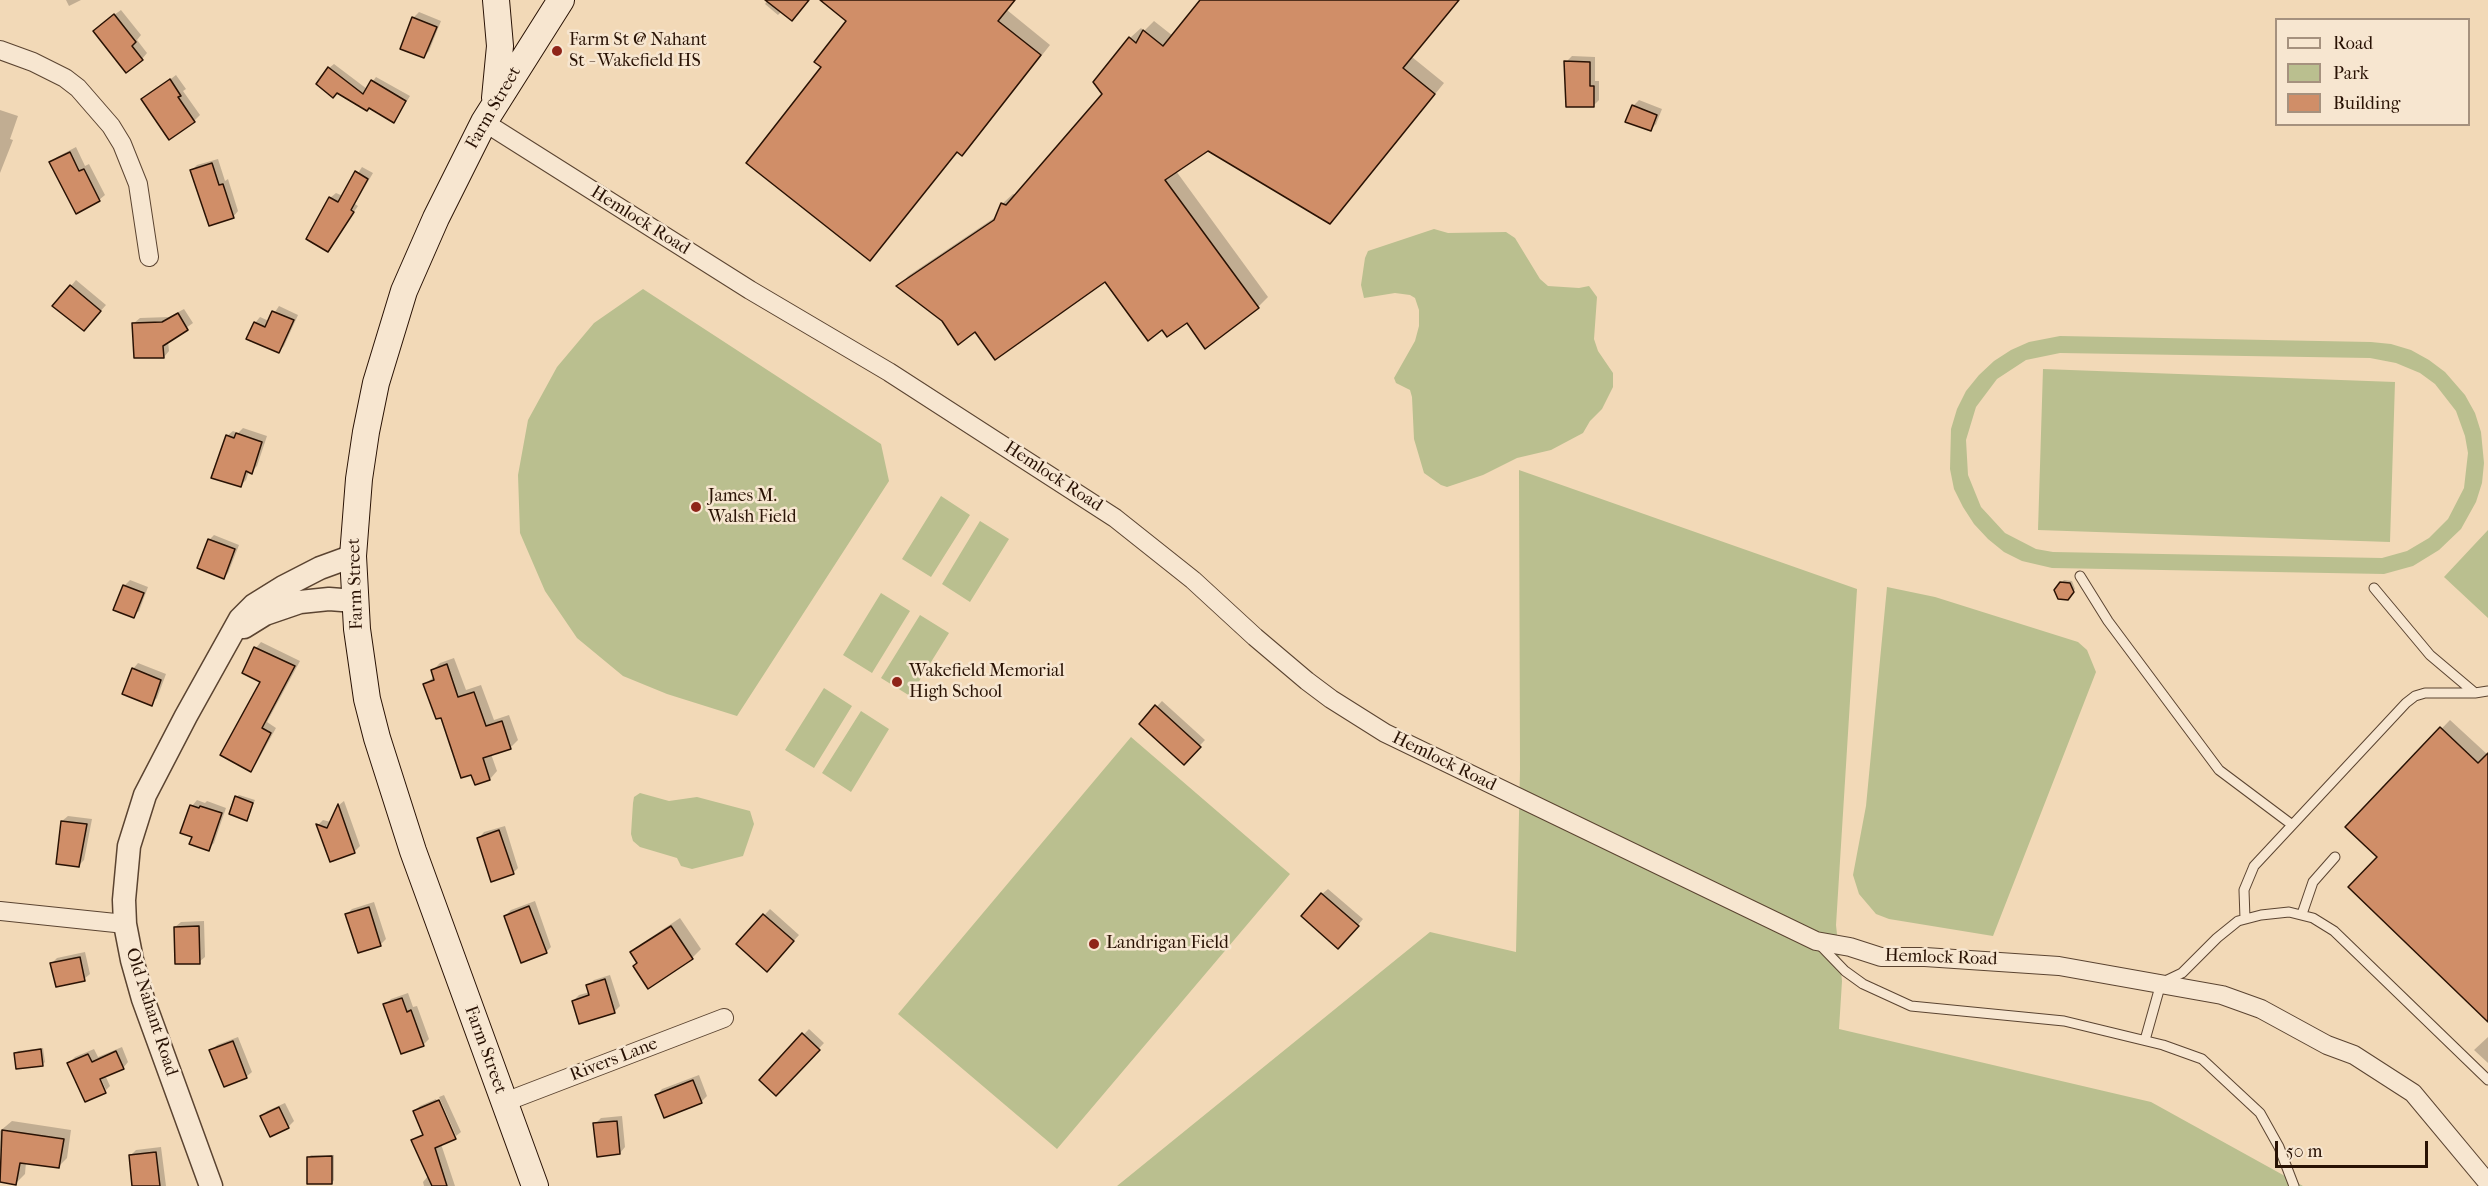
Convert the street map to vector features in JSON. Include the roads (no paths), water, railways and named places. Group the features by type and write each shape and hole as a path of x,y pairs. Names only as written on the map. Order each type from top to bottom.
{"main road":[{"path":"489,114 500,46 496,0"},
{"name":"Farm Street","path":"535,1186 394,797 367,699 355,601 353,556 359,479 366,432 389,338 419,254 489,114 551,3"}],"street":[{"path":"0,50 33,62 65,78 90,100 111,126 122,144 138,184 149,257"},
{"name":"Hemlock Road","path":"489,114 740,284 889,372 1116,518 1194,580 1255,637 1308,681 1364,721 1412,747 1816,941 1850,947 1881,957 1936,957 2059,966 2222,995 2261,1009 2328,1045 2355,1055 2413,1093 2488,1183"},
{"name":"Old Nahant Road","path":"211,1186 143,999 132,960 125,924 126,864 139,811 165,755 240,619 260,600 320,568 353,556"},
{"name":"Old Nahant Road","path":"229,640 249,623 282,607 318,599 355,601"},
{"path":"0,911 125,924"},
{"name":"Rivers Lane","path":"505,1102 724,1018"}],"lane":[{"path":"2080,576 2108,621 2219,770 2291,824"},
{"path":"2374,588 2430,654 2475,693"},
{"path":"2244,919 2243,897 2249,874 2262,854 2415,696 2425,693 2488,691"},
{"path":"2302,914 2313,882 2335,857"},
{"path":"2145,1040 2161,983 2182,973 2217,938 2238,921 2276,913 2302,914 2334,931 2488,1080"},
{"path":"1816,941 1845,971 1863,984 1911,1006 2064,1021 2145,1040 2202,1059 2260,1113 2279,1147 2294,1186"}],"place":[{"name":"Farm St @ Nahant St - Wakefield HS","path":"557,51"},
{"name":"James M. Walsh Field","path":"696,507"},
{"name":"Wakefield Memorial High School","path":"897,682"},
{"name":"Landrigan Field","path":"1094,944"}]}
